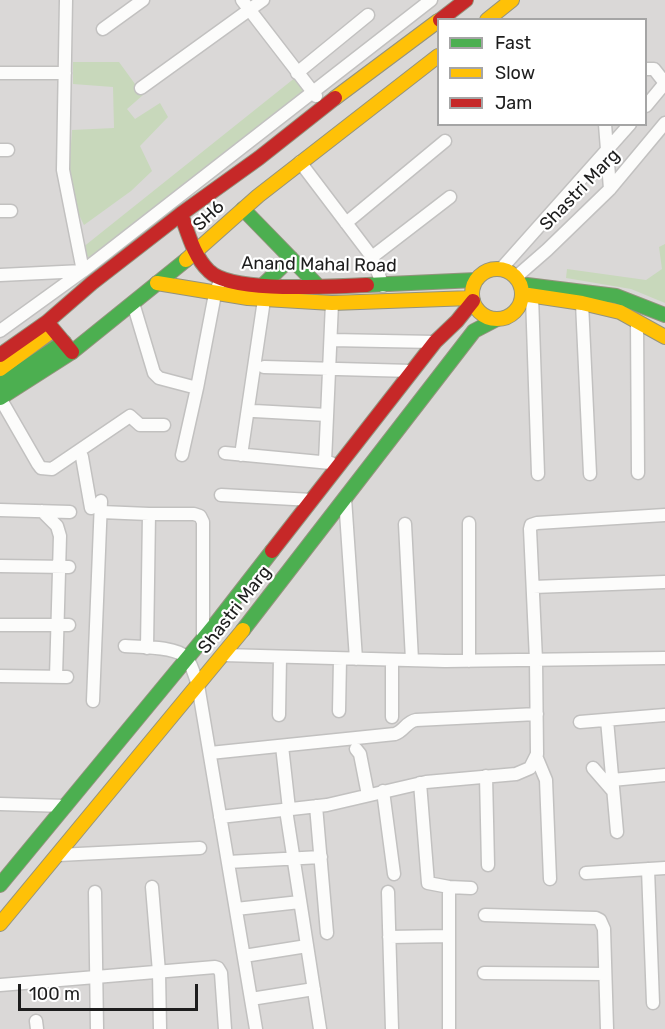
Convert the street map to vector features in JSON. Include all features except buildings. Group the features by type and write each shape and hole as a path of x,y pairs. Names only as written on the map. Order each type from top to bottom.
{"main road":[{"path":"442,18 466,0"},
{"path":"490,18 512,0"},
{"path":"0,369 50,326 92,283 437,21"},
{"name":"SH6","path":"0,398 68,347 133,303 300,162 436,59"},
{"path":"243,209 319,287"},
{"name":"Anand Mahal Road","path":"181,214 208,271 221,280 263,293 332,303 472,299"},
{"path":"263,293 291,258"},
{"path":"522,288 517,309 505,318 497,319 482,314 472,299 473,285 476,280 484,272 501,269 522,288 620,312 665,337"},
{"name":"Anand Mahal Road","path":"158,283 215,294 476,280"},
{"path":"522,288 616,296 665,315"},
{"name":"Shastri Marg","path":"0,885 188,659 412,371 435,342 457,321 472,299"},
{"name":"Shastri Marg","path":"0,924 223,656 474,331 497,319"},
{"path":"0,385 68,347 50,326"},
{"path":"0,356 50,326"}],"street":[{"path":"66,0 63,170 83,271 92,283"},
{"path":"103,29 143,0"},
{"path":"141,88 245,5 263,0"},
{"path":"0,332 83,271 431,0"},
{"path":"245,5 324,106"},
{"path":"297,73 368,15"},
{"path":"647,69 654,69 665,83 647,104"},
{"path":"0,73 65,73"},
{"name":"Shastri Marg","path":"522,288 547,250 610,189 665,123"},
{"path":"605,126 610,189"},
{"name":"Shastri Marg","path":"501,269 628,126"},
{"path":"346,223 445,141"},
{"path":"300,162 372,258 383,286"},
{"path":"372,258 450,197"},
{"name":"Anand Mahal Road","path":"176,199 181,214"},
{"path":"0,275 83,271"},
{"path":"182,455 215,294 221,280"},
{"path":"522,288 538,474"},
{"path":"238,449 263,293"},
{"path":"133,303 154,373 159,378 197,388"},
{"path":"325,462 332,303"},
{"path":"582,303 590,474"},
{"path":"637,321 638,474"},
{"path":"331,340 435,342"},
{"path":"264,366 412,371"},
{"path":"0,398 41,468 52,469 130,416 140,425 164,425"},
{"path":"254,411 327,415"},
{"path":"225,453 238,449 340,464"},
{"path":"79,451 97,507 93,701"},
{"path":"221,495 312,500"},
{"path":"345,498 356,659"},
{"path":"97,507 149,514 200,516 203,522 203,640"},
{"path":"0,510 69,512"},
{"path":"0,676 62,677 64,567 57,526 42,511"},
{"path":"147,648 149,514"},
{"path":"550,879 546,780 536,756 536,660 530,529 534,523 665,515"},
{"path":"469,523 469,661"},
{"path":"405,524 412,660"},
{"path":"0,566 64,567"},
{"path":"533,587 665,582"},
{"path":"0,625 63,625"},
{"path":"125,646 166,649 181,654 188,659 198,686 256,1029"},
{"path":"223,656 469,661 665,658"},
{"path":"279,715 280,657"},
{"path":"339,711 340,659"},
{"path":"392,660 392,717"},
{"path":"210,753 395,734 399,733 408,723 416,720 537,714"},
{"path":"580,722 665,715"},
{"path":"607,720 617,832"},
{"path":"282,746 300,902 320,1029"},
{"path":"356,749 360,754 369,795"},
{"path":"220,817 316,806 420,783 524,772 530,768 536,756"},
{"path":"593,768 613,786"},
{"path":"613,786 665,775"},
{"path":"486,776 488,865"},
{"path":"420,783 428,883 471,888"},
{"path":"383,791 394,874"},
{"path":"0,804 66,806"},
{"path":"316,806 327,933"},
{"path":"58,855 200,848"},
{"path":"228,862 321,857"},
{"path":"586,873 665,868"},
{"path":"648,869 653,1003"},
{"path":"152,887 159,972 160,1029"},
{"path":"448,1029 449,887"},
{"path":"95,892 97,1029"},
{"path":"388,892 392,1029"},
{"path":"236,909 300,902"},
{"path":"485,915 596,918 600,920 604,929 607,1029"},
{"path":"389,937 449,936"},
{"path":"244,956 307,946"},
{"path":"0,985 218,968 221,974 225,1029"},
{"path":"484,973 605,974"},
{"path":"251,999 314,989"}],"shaded area":[{"path":"0,0 665,0 665,1029 0,1029"}],"green space":[{"path":"73,62 119,62 143,95 127,109 135,119 160,103 168,117 140,146 152,171 131,191 84,225 79,215 69,173 72,130 114,128 113,87 73,84"},
{"path":"296,77 308,92 90,260 82,248"},
{"path":"665,244 665,303 631,289 566,278 567,269 646,280 662,269 659,247"}],"traffic: fast":[{"path":"243,209 319,287"},
{"path":"262,286 291,258"},
{"path":"0,398 72,352 186,260"},
{"path":"367,285 476,280"},
{"path":"527,285 616,296 665,315"},
{"path":"243,630 474,331 497,319"},
{"path":"0,385 64,342"},
{"path":"0,885 213,627 272,551"}],"traffic: slow":[{"path":"490,18 512,0"},
{"path":"335,98 437,22"},
{"path":"186,260 258,196 437,57"},
{"path":"492,269 502,269 515,276 522,289 522,294 522,299 515,312 502,319 492,319 483,315 476,308 472,299 472,289 476,280 483,273 492,269"},
{"path":"157,283 248,298 332,303 472,298"},
{"path":"522,294 582,303 620,312 665,337"},
{"path":"0,369 53,330"},
{"path":"0,924 243,630"}],"traffic: jam":[{"path":"443,18 466,0"},
{"path":"0,355 47,322 92,283 335,98"},
{"path":"181,214 199,259 209,271 221,278 260,286 367,285"},
{"path":"272,551 435,342 457,321 473,301"},
{"path":"47,322 72,352"}]}
